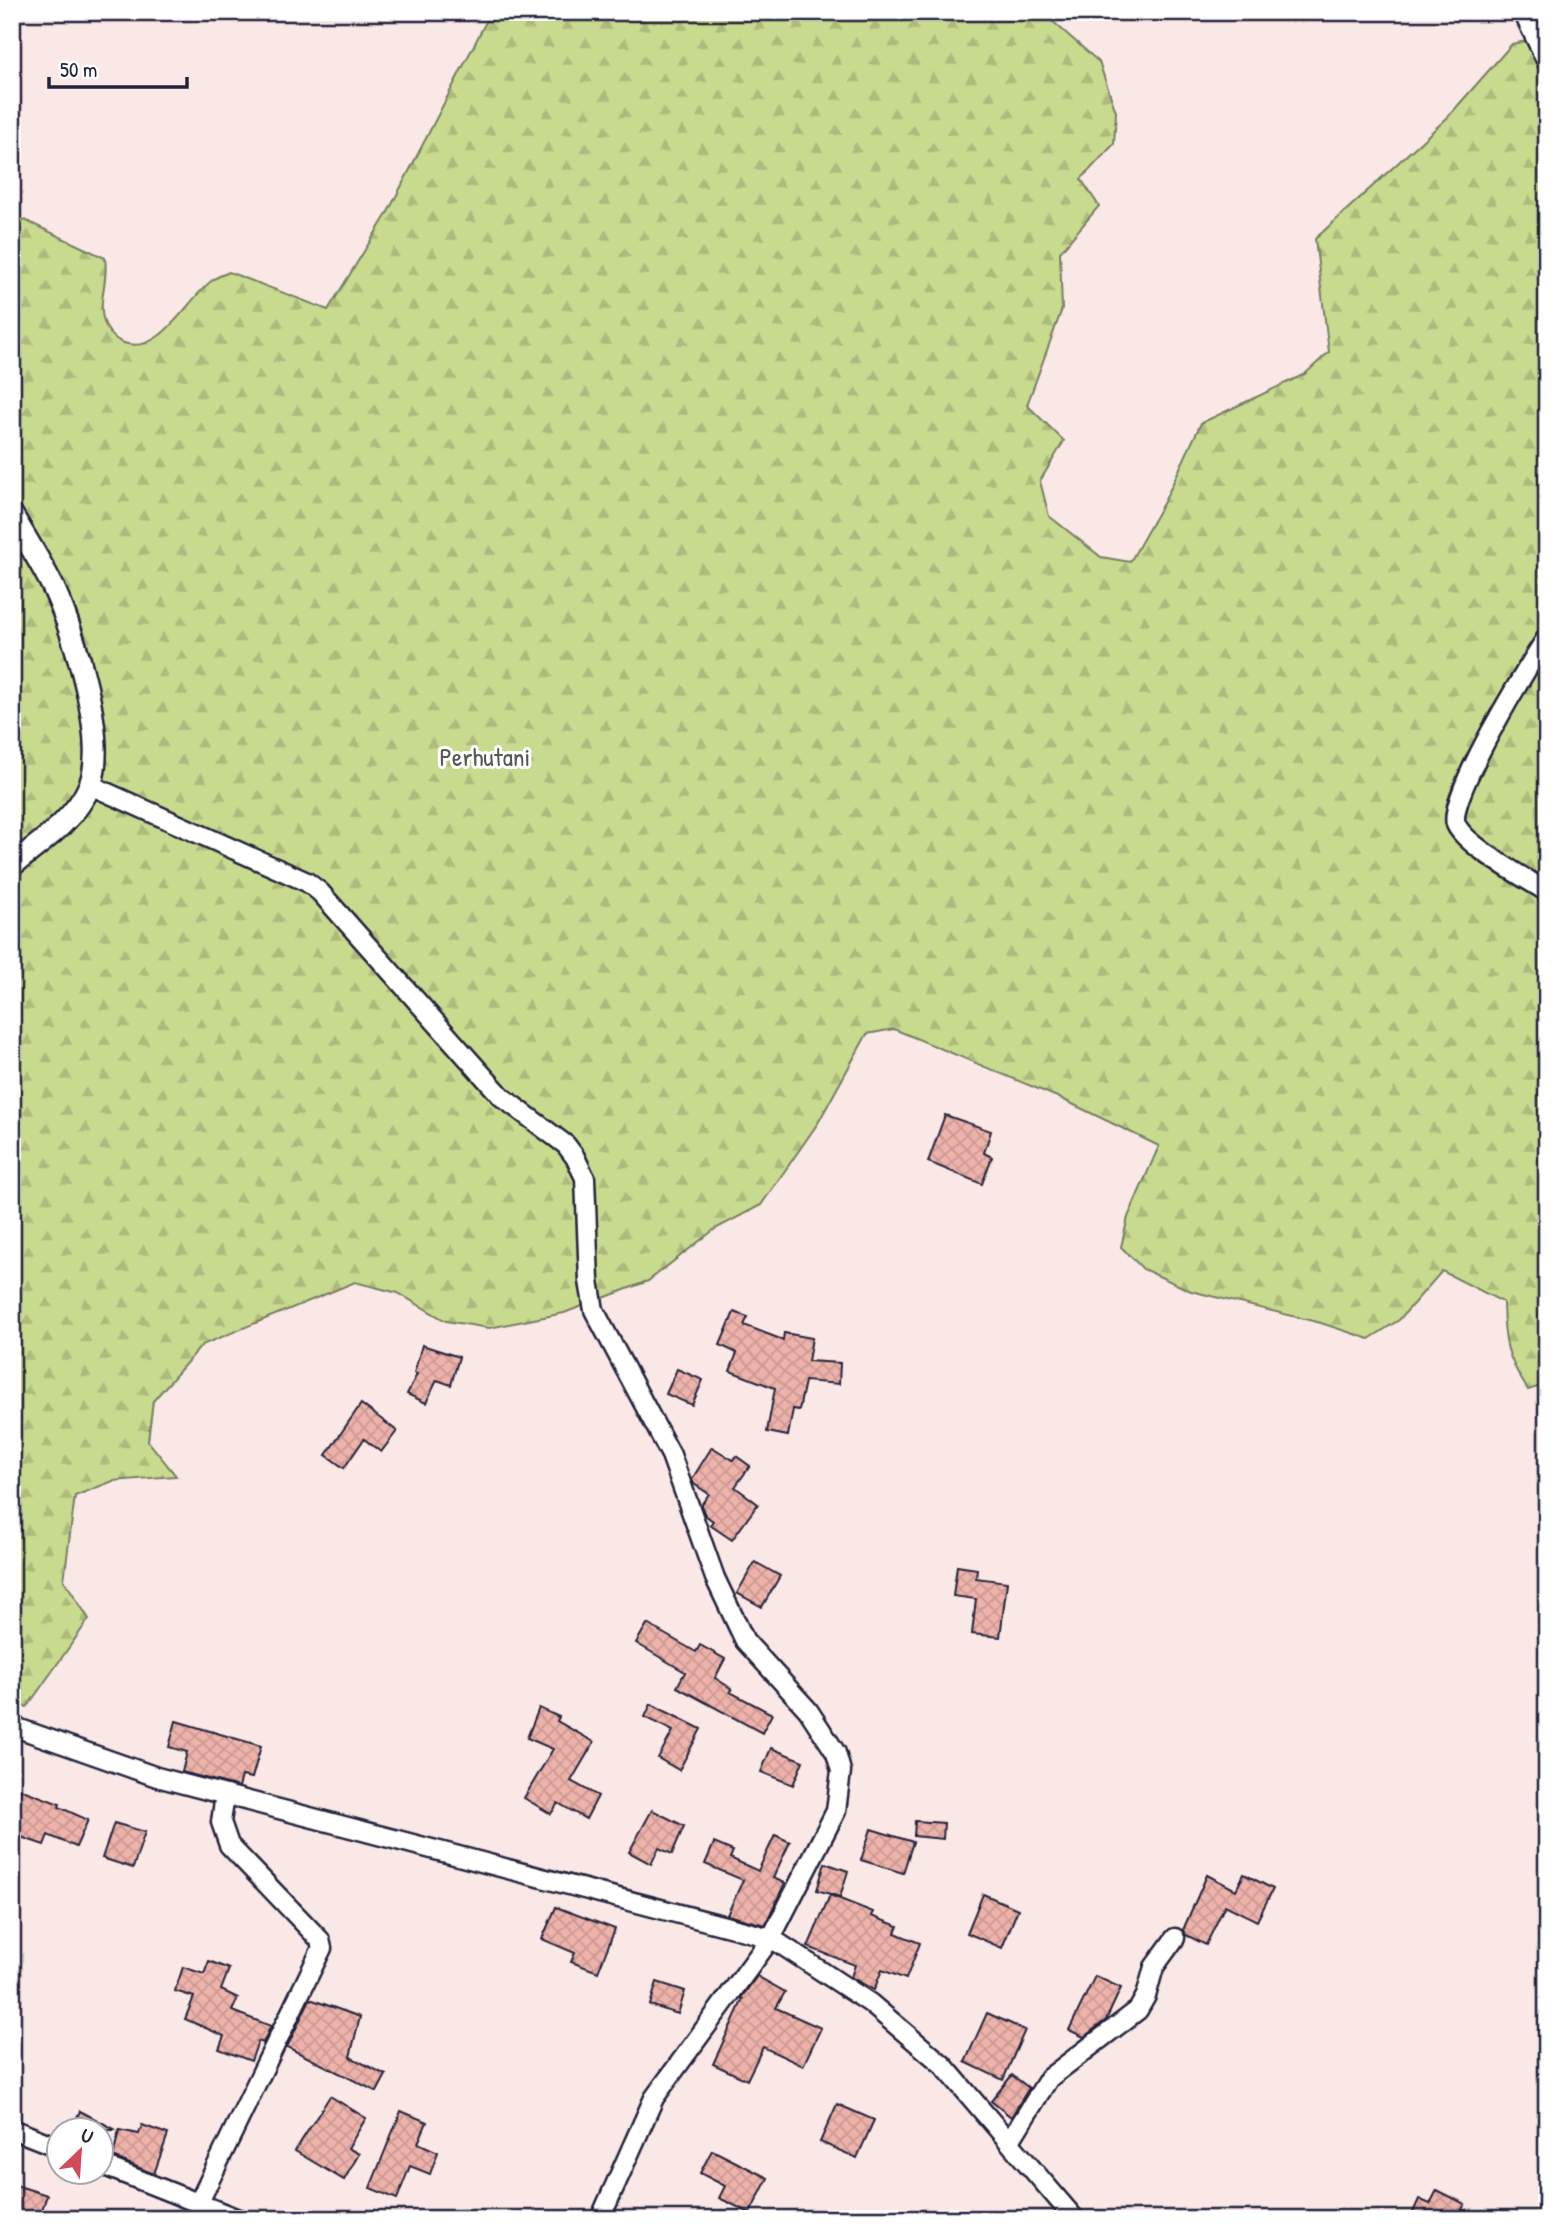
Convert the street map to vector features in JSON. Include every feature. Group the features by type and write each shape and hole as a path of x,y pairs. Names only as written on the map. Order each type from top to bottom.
{"street":[{"path":"1522,12 1547,62"},
{"path":"12,515 54,590 77,655 91,703 94,750 90,785 61,825 12,865"},
{"path":"1547,637 1466,778 1455,813 1456,824 1467,838 1547,892"},
{"path":"90,785 307,882 320,892 502,1097 566,1145 585,1178 589,1281 594,1310 671,1455 715,1578 745,1641 807,1710 836,1753 841,1771 836,1811 771,1938 654,2098 600,2219"},
{"path":"12,1726 157,1777 771,1938 870,2003 943,2065 1075,2219"},
{"path":"199,2202 322,1948 320,1940 229,1845 220,1822 225,1795"},
{"path":"1010,2141 1049,2078 1138,2010 1154,1967 1175,1938"},
{"path":"12,2129 46,2142"},
{"path":"116,2170 238,2219"}],"green space":[{"name":"Perhutani","path":"491,12 1042,12 1099,62 1116,112 1114,144 1081,179 1099,206 1060,252 1062,309 1027,405 1064,441 1040,481 1049,516 1101,557 1130,562 1165,500 1201,423 1305,374 1329,352 1315,239 1447,118 1512,44 1547,37 1547,1384 1528,1390 1515,1368 1504,1328 1503,1302 1442,1271 1399,1320 1369,1339 1321,1323 1191,1291 1143,1269 1121,1247 1128,1217 1159,1146 1062,1099 894,1029 867,1034 818,1123 761,1205 715,1229 648,1281 564,1313 489,1328 446,1321 398,1293 355,1282 202,1345 153,1401 148,1441 176,1476 113,1481 75,1496 64,1580 89,1619 27,1707 12,1704 12,214 105,258 102,314 109,331 121,342 135,345 149,342 172,324 214,279 229,272 328,310 387,214"}],"building":[{"path":"945,1115 991,1131 984,1153 992,1157 982,1184 928,1162"},
{"path":"734,1312 748,1317 744,1325 783,1340 784,1333 812,1338 808,1361 840,1363 839,1384 805,1381 799,1410 793,1409 788,1436 767,1432 775,1388 730,1371 737,1353 720,1345"},
{"path":"422,1345 459,1357 451,1385 437,1380 426,1403 407,1394 417,1374 414,1373"},
{"path":"677,1369 703,1380 692,1405 666,1394"},
{"path":"361,1404 397,1431 381,1452 364,1439 344,1468 326,1455"},
{"path":"712,1447 733,1460 736,1456 750,1466 735,1487 758,1504 732,1540 710,1525 713,1521 705,1515 701,1505 709,1494 694,1484 692,1479"},
{"path":"755,1562 780,1576 762,1607 737,1593"},
{"path":"957,1566 977,1569 976,1578 1007,1582 1000,1637 972,1634 976,1599 953,1596"},
{"path":"647,1624 696,1652 700,1645 725,1659 715,1678 732,1689 730,1692 772,1714 762,1733 677,1687 685,1672 636,1643"},
{"path":"651,1704 701,1729 679,1770 658,1758 673,1731 645,1717"},
{"path":"539,1708 559,1717 557,1721 594,1742 571,1781 598,1796 586,1819 558,1803 551,1814 524,1798 553,1749 527,1738"},
{"path":"176,1721 261,1746 252,1778 242,1776 239,1787 182,1772 187,1752 169,1747"},
{"path":"771,1748 803,1761 793,1785 761,1772"},
{"path":"12,1786 60,1804 59,1807 88,1820 76,1847 48,1835 44,1845 12,1834"},
{"path":"652,1810 684,1826 672,1854 659,1848 651,1864 629,1852"},
{"path":"915,1821 944,1823 943,1839 914,1836"},
{"path":"114,1823 145,1832 133,1868 102,1858"},
{"path":"871,1829 913,1842 903,1873 861,1860"},
{"path":"775,1835 790,1842 773,1878 785,1883 765,1925 727,1915 743,1880 705,1864 714,1843 733,1851 730,1858 758,1871"},
{"path":"825,1863 848,1871 840,1897 817,1890"},
{"path":"1244,1874 1273,1889 1257,1921 1225,1905 1206,1945 1186,1935 1183,1930 1207,1875 1236,1890"},
{"path":"983,1894 1018,1909 1002,1948 967,1933"},
{"path":"830,1895 873,1912 871,1916 898,1926 895,1933 920,1943 906,1979 882,1970 874,1990 851,1977 855,1965 808,1947"},
{"path":"556,1907 615,1929 598,1972 571,1962 575,1953 542,1939"},
{"path":"209,1961 229,1969 221,1990 238,1998 232,2011 271,2026 263,2043 258,2041 251,2061 219,2049 224,2036 185,2019 194,1997 175,1991 183,1967 204,1974"},
{"path":"757,1976 785,1992 776,2008 821,2028 803,2066 763,2047 747,2080 713,2064 743,1999 741,1998"},
{"path":"1095,1976 1121,1988 1106,2020 1084,2037 1069,2030"},
{"path":"657,1982 685,1991 678,2014 650,2005"},
{"path":"310,1999 360,2017 350,2057 386,2075 377,2092 287,2047"},
{"path":"987,2013 1025,2030 1003,2080 965,2062"},
{"path":"1012,2075 1029,2088 1011,2117 991,2101"},
{"path":"330,2096 366,2118 348,2148 359,2154 344,2180 295,2151"},
{"path":"837,2104 874,2120 857,2158 820,2142"},
{"path":"401,2111 427,2122 418,2143 438,2152 430,2174 410,2166 397,2199 370,2188"},
{"path":"142,2125 168,2134 154,2174 116,2158 119,2130 139,2134"},
{"path":"712,2150 768,2178 750,2213 719,2198 725,2186 700,2173"},
{"path":"12,2184 47,2195 39,2219 12,2219"},
{"path":"1437,2190 1465,2204 1458,2217 1462,2219 1410,2219 1419,2199 1430,2204"}]}
